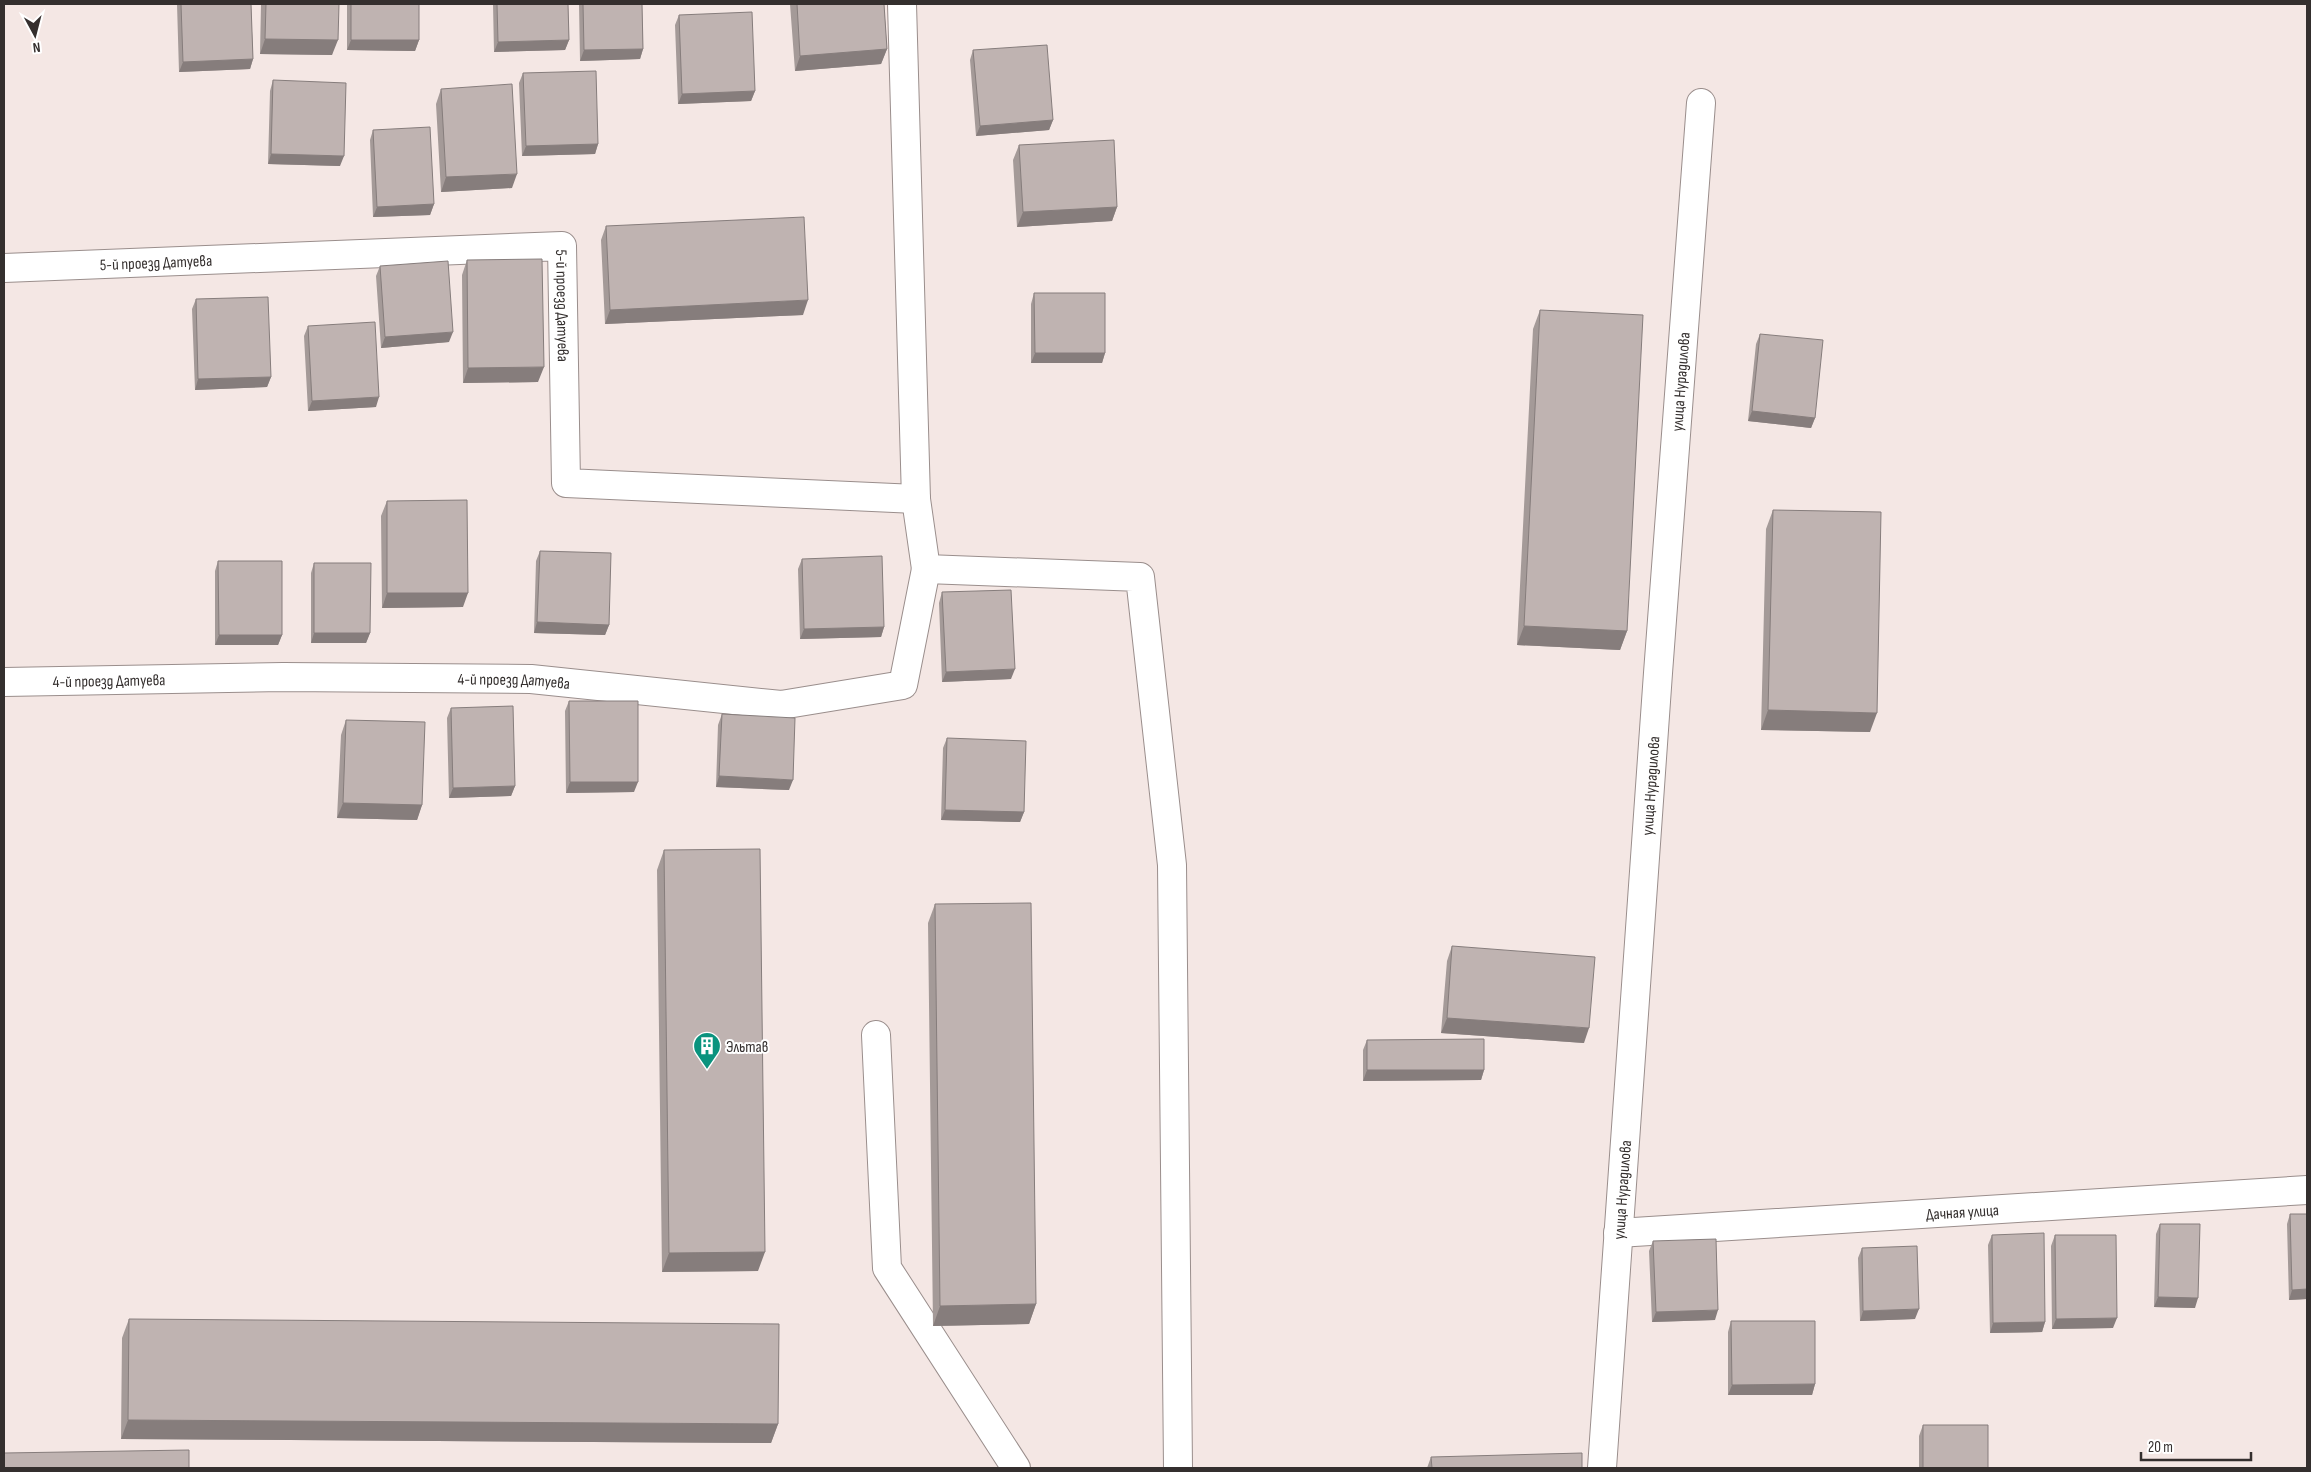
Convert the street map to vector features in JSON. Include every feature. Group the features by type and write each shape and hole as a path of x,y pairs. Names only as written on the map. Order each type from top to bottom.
{"street":[{"path":"902,4 916,499 926,569 1140,577 1172,865 1178,1468"},
{"name":"улица Нурадилова","path":"1602,1468 1701,104"},
{"name":"5-й проезд Датуева","path":"4,268 562,246 566,483 916,499"},
{"name":"4-й проезд Датуева","path":"4,682 283,677 531,679 781,704 903,685 926,569"},
{"path":"876,1035 886,1268 1016,1468"},
{"name":"Дачная улица","path":"1618,1234 2307,1190"}],"building":[{"path":"181,4 251,4 253,59 183,62"},
{"path":"266,4 339,4 338,40 265,39"},
{"path":"351,4 419,4 419,40 351,40"},
{"path":"497,4 568,4 569,40 498,42"},
{"path":"583,4 642,4 643,49 584,50"},
{"path":"797,4 884,4 887,49 800,56"},
{"path":"752,12 755,91 682,94 679,15"},
{"path":"1047,45 1053,120 980,126 973,50"},
{"path":"596,71 598,144 526,146 523,73"},
{"path":"273,80 346,83 344,156 271,154"},
{"path":"512,84 517,174 446,177 441,89"},
{"path":"430,127 434,204 377,207 373,130"},
{"path":"1114,140 1117,207 1023,212 1019,145"},
{"path":"804,217 808,300 610,310 606,226"},
{"path":"542,259 544,367 468,368 467,260"},
{"path":"448,261 453,332 385,337 380,266"},
{"path":"1034,293 1105,293 1105,353 1035,353"},
{"path":"268,297 271,377 198,379 196,299"},
{"path":"1540,310 1643,315 1627,631 1524,626"},
{"path":"375,322 379,397 312,401 308,326"},
{"path":"1760,334 1823,340 1815,418 1752,411"},
{"path":"467,500 468,593 387,593 387,501"},
{"path":"1773,510 1881,512 1877,713 1768,710"},
{"path":"540,551 611,553 609,625 537,622"},
{"path":"882,556 884,627 804,629 802,559"},
{"path":"218,561 282,561 282,635 219,635"},
{"path":"314,563 371,563 370,633 314,633"},
{"path":"1011,590 1015,669 946,672 942,592"},
{"path":"569,701 638,701 638,782 570,782"},
{"path":"513,706 515,786 453,788 451,708"},
{"path":"722,714 795,718 793,780 719,776"},
{"path":"346,720 425,722 422,805 343,803"},
{"path":"947,738 1026,741 1024,812 945,810"},
{"name":"Эльтав","path":"760,849 765,1252 669,1253 664,850"},
{"path":"1031,903 1036,1304 940,1306 935,904"},
{"path":"1452,946 1595,957 1589,1028 1447,1018"},
{"path":"1484,1039 1484,1070 1367,1070 1367,1040"},
{"path":"2290,1214 2307,1214 2307,1289 2292,1290"},
{"path":"2160,1224 2200,1224 2198,1298 2158,1297"},
{"path":"2044,1233 2045,1322 1993,1323 1992,1235"},
{"path":"2055,1235 2116,1235 2117,1318 2056,1319"},
{"path":"1716,1239 1718,1310 1656,1312 1653,1241"},
{"path":"1917,1246 1919,1309 1863,1311 1862,1248"},
{"path":"129,1319 779,1324 778,1424 128,1420"},
{"path":"1731,1321 1815,1321 1815,1384 1732,1385"},
{"path":"1923,1425 1988,1425 1988,1468 1923,1468"},
{"path":"189,1450 189,1468 4,1468 4,1453"},
{"path":"1582,1453 1582,1468 1432,1468 1431,1457"}],"place":[{"name":"Эльтав","path":"707,1070"}]}
